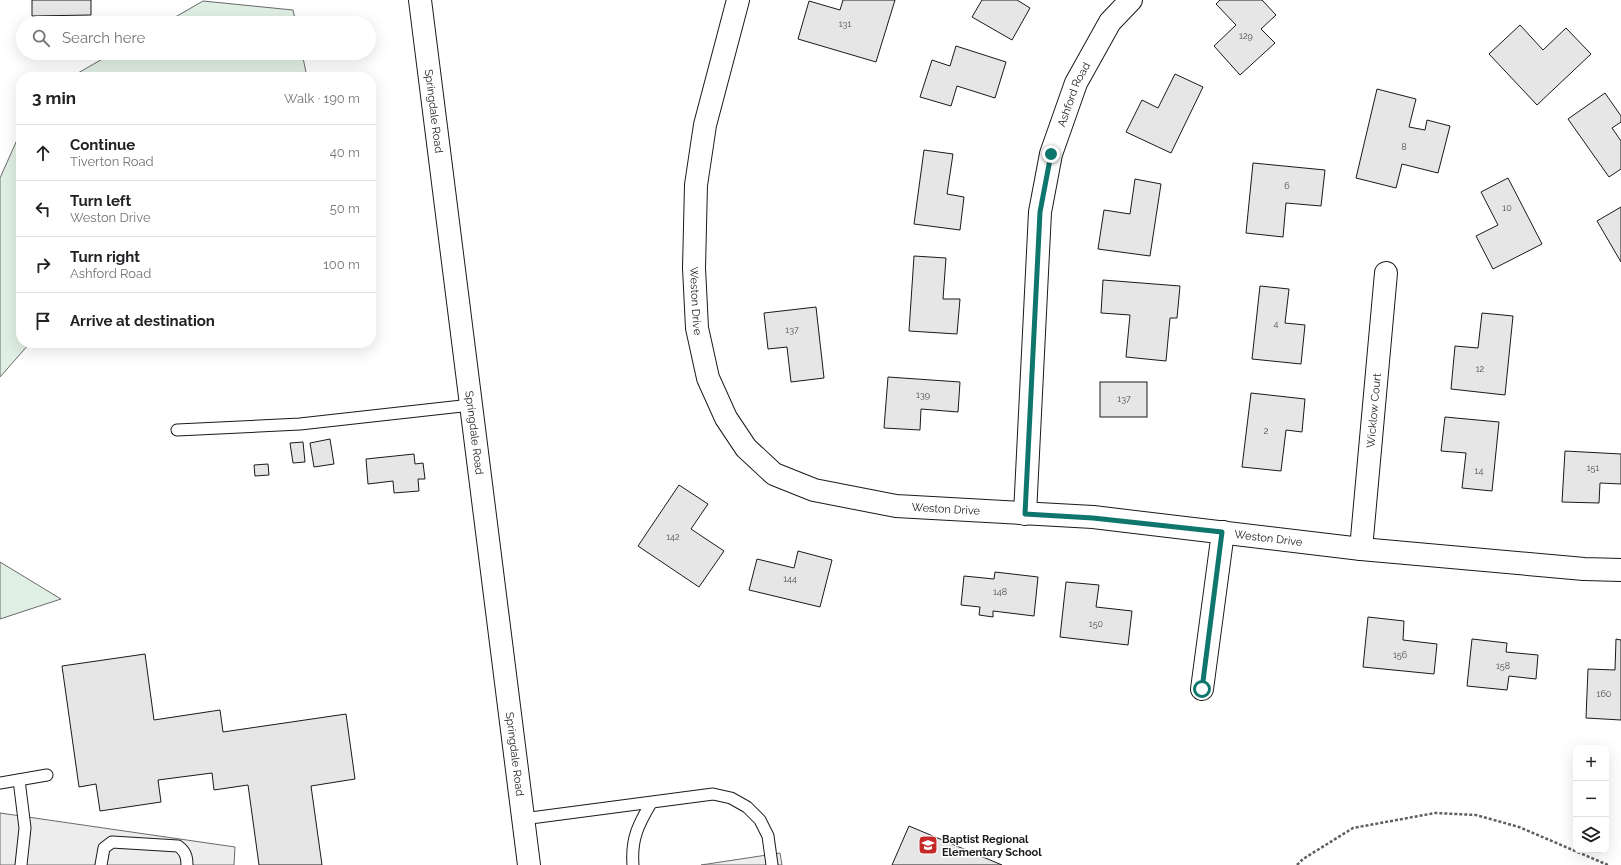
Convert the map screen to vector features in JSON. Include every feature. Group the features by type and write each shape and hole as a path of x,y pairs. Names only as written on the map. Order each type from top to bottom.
{"street":[{"name":"Springdale Road","path":"420,0 529,865"},
{"name":"Weston Drive","path":"738,0 705,125 696,185 694,268 697,328 708,378 726,418 746,448 774,474 814,490 896,506 1093,518 1361,548 1584,569 1621,570"},
{"name":"Ashford Road","path":"1025,514 1040,212 1051,154 1076,83 1110,22 1131,0"},
{"name":"Wicklow Court","path":"1361,548 1386,273"},
{"path":"1202,689 1222,532"}],"lane":[{"path":"177,430 300,424 471,405"},
{"path":"0,783 47,775"},
{"path":"19,780 24,828 21,865"},
{"path":"523,819 712,794 731,798 747,807 760,820 768,836 772,865"},
{"path":"633,865 632,848 638,824 651,803"},
{"path":"101,865 104,848 112,842 178,846 184,850 187,865"}],"path":[{"path":"1297,865 1303,859 1353,828 1435,813 1476,815 1519,827 1608,865"}],"green space":[{"path":"203,1 293,10 294,16 177,16"},
{"path":"101,60 303,60 306,72 80,72"},
{"path":"16,142 16,348 26,348 0,377 0,178"},
{"path":"0,562 61,599 0,619"}],"shaded area":[{"path":"0,813 235,847 234,865 0,865"},
{"path":"780,853 782,865 701,865"}],"building":[{"path":"32,0 91,0 91,15 32,16"},
{"path":"843,0 895,0 876,62 798,39 809,1 840,10"},
{"path":"982,0 1017,0 1030,8 1012,40 972,17"},
{"path":"1220,0 1262,0 1276,15 1261,29 1275,43 1240,75 1214,46 1236,25 1216,4"},
{"path":"1520,25 1543,50 1566,28 1591,54 1537,105 1489,54"},
{"path":"956,46 1006,62 995,98 957,86 951,106 920,97 932,60 950,66"},
{"path":"1175,74 1203,87 1171,153 1126,132 1142,100 1158,108"},
{"path":"1377,89 1416,99 1409,127 1425,130 1427,120 1450,126 1438,173 1402,164 1396,188 1356,178"},
{"path":"1605,93 1621,116 1621,122 1612,128 1621,141 1621,169 1609,177 1568,119"},
{"path":"924,150 953,154 947,194 964,197 960,230 914,224"},
{"path":"1253,163 1325,170 1321,206 1286,203 1283,237 1246,233"},
{"path":"1508,178 1542,244 1493,269 1476,236 1498,225 1481,192"},
{"path":"1135,179 1161,184 1150,256 1098,249 1104,210 1130,214"},
{"path":"1621,207 1621,262 1597,221"},
{"path":"914,256 946,258 943,299 960,299 957,334 909,331"},
{"path":"1103,280 1180,286 1177,318 1170,318 1166,361 1126,357 1130,315 1101,313"},
{"path":"1260,286 1289,289 1285,323 1305,325 1301,364 1252,359"},
{"path":"816,307 824,378 791,382 787,347 768,349 764,313"},
{"path":"1482,313 1513,316 1505,395 1451,389 1455,346 1478,348"},
{"path":"888,377 960,382 958,412 921,409 920,430 884,428"},
{"path":"1100,382 1147,382 1147,417 1100,417"},
{"path":"1251,393 1305,399 1302,432 1286,430 1281,471 1242,467"},
{"path":"1445,417 1499,422 1492,491 1462,488 1466,453 1441,451"},
{"path":"330,439 334,464 314,467 310,443"},
{"path":"303,442 305,462 293,463 290,443"},
{"path":"1565,451 1621,454 1621,484 1600,483 1599,503 1562,502"},
{"path":"414,454 415,464 423,463 425,479 418,479 419,491 394,493 393,481 368,484 366,459"},
{"path":"268,464 269,475 255,476 254,465"},
{"path":"679,485 708,504 691,529 724,551 699,587 638,546"},
{"path":"798,551 832,560 820,607 749,590 757,559 794,568"},
{"path":"995,572 1038,577 1034,616 993,611 993,617 979,615 980,607 961,605 964,576 994,579"},
{"path":"1066,582 1099,585 1096,607 1132,611 1128,645 1060,637"},
{"path":"1368,617 1404,621 1403,640 1437,644 1434,674 1363,667"},
{"path":"1472,639 1507,643 1506,652 1538,655 1536,679 1509,676 1507,690 1467,686"},
{"path":"1616,639 1621,640 1621,720 1586,718 1588,669 1615,670"},
{"path":"145,654 154,720 220,710 223,732 346,714 355,779 311,786 322,865 259,865 248,785 214,790 212,773 158,780 161,802 100,811 96,784 79,787 62,666"},
{"name":"Baptist Regional Elementary School","path":"909,826 1002,865 892,865"}],"place":[{"name":"Baptist Regional Elementary School","path":"928,845"}],"route":[{"path":"1051,154 1040,212 1025,514 1093,518 1222,532 1202,689"}]}
